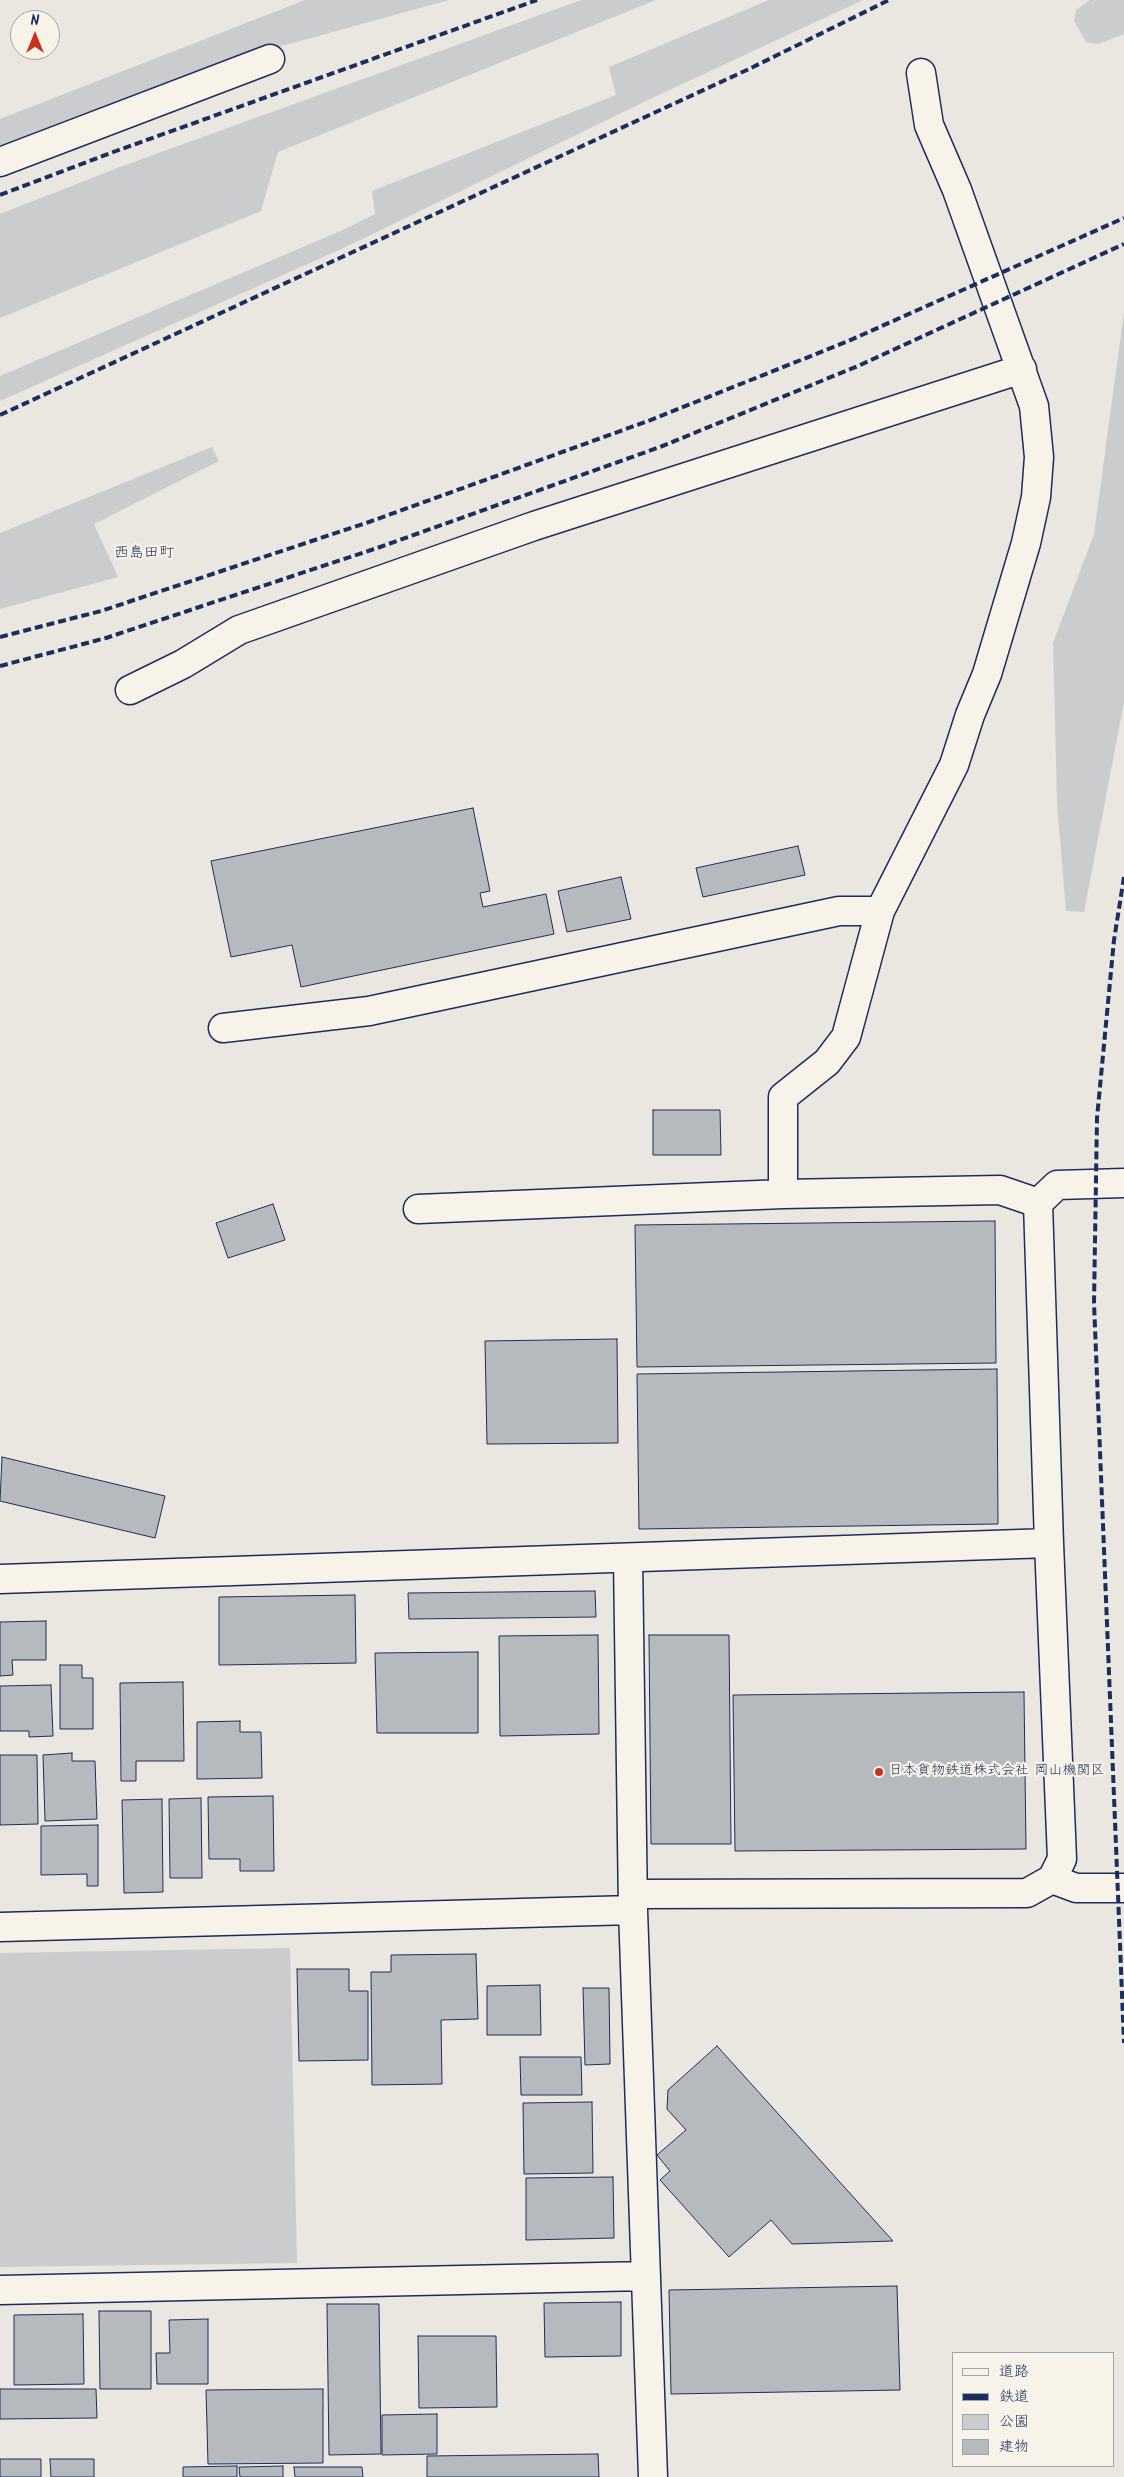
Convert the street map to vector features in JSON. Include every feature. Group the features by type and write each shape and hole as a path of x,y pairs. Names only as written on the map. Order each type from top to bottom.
{"street":[{"path":"0,162 270,59"},
{"path":"783,1194 783,1097 827,1062 846,1037 880,911 954,765 970,715 987,674 1026,543 1036,497 1039,457 1034,406 957,190 929,125 921,73"},
{"path":"130,690 183,664 239,630 534,526 1022,369"},
{"path":"224,1028 370,1011 839,911 880,911"},
{"path":"0,1927 633,1902 1027,1893 1052,1879 1062,1859 1038,1203 1058,1185 1124,1182"},
{"path":"418,1209 783,1194 1000,1190 1038,1203"},
{"path":"0,1579 1049,1543"},
{"path":"628,1558 633,1902 653,2477"},
{"path":"1052,1879 1076,1888 1124,1888"},
{"path":"0,2290 646,2276"}],"green space":[{"path":"305,0 449,0 271,49 0,152 0,119"},
{"path":"581,0 656,0 278,152 261,211 0,318 0,214 120,167"},
{"path":"769,0 863,0 650,99 348,246 0,401 0,376 343,230 375,214 372,191 616,95 609,67"},
{"path":"1090,0 1124,0 1124,34 1098,44 1086,42 1074,21 1076,10"},
{"path":"1124,312 1124,702 1084,912 1066,911 1057,804 1053,643 1094,534"},
{"path":"212,447 219,461 94,524 118,577 0,609 0,533"},
{"path":"290,1948 297,2263 0,2267 0,1953"}],"building":[{"path":"473,808 490,891 480,893 483,907 546,894 554,934 301,987 292,945 231,957 211,861"},
{"path":"798,846 805,875 703,897 696,868"},
{"path":"621,877 631,919 567,932 558,891"},
{"path":"653,1110 720,1110 721,1155 653,1155"},
{"path":"273,1204 285,1240 228,1258 216,1223"},
{"path":"995,1221 996,1363 637,1367 635,1225"},
{"path":"617,1339 618,1443 487,1444 485,1341"},
{"path":"997,1369 998,1524 639,1529 637,1374"},
{"path":"2,1457 165,1496 155,1538 0,1501"},
{"path":"595,1591 596,1617 409,1619 408,1593"},
{"path":"355,1595 356,1663 219,1665 219,1597"},
{"path":"46,1621 46,1660 12,1660 13,1675 0,1676 0,1622"},
{"path":"598,1635 599,1734 500,1736 499,1636"},
{"path":"649,1635 729,1635 731,1844 651,1844"},
{"path":"478,1652 478,1733 377,1733 375,1653"},
{"path":"60,1665 82,1665 82,1678 93,1678 93,1729 60,1729"},
{"path":"183,1682 184,1761 136,1761 136,1781 121,1781 120,1683"},
{"path":"51,1685 53,1736 29,1737 29,1731 0,1731 0,1686"},
{"name":"日本貨物鉄道株式会社 岡山機関区","path":"1024,1692 1026,1849 735,1851 733,1695"},
{"path":"240,1721 240,1732 261,1732 262,1778 197,1779 197,1722"},
{"path":"72,1753 72,1761 95,1761 97,1819 45,1821 43,1755"},
{"path":"0,1755 37,1755 38,1824 0,1825"},
{"path":"273,1796 274,1871 240,1871 240,1859 209,1859 208,1797"},
{"path":"201,1798 202,1878 170,1878 169,1799"},
{"path":"162,1799 163,1892 124,1893 122,1800"},
{"path":"98,1825 98,1886 87,1886 87,1874 41,1875 41,1826"},
{"path":"476,1954 478,2019 441,2020 442,2084 372,2085 371,1972 391,1972 391,1955"},
{"path":"297,1969 349,1969 349,1991 368,1991 368,2060 299,2061"},
{"path":"540,1985 541,2035 487,2035 487,1986"},
{"path":"583,1988 609,1988 610,2064 585,2065"},
{"path":"717,2046 893,2241 792,2244 771,2220 729,2257 660,2180 670,2171 657,2155 686,2130 667,2109 668,2090"},
{"path":"520,2057 581,2057 582,2095 521,2095"},
{"path":"592,2102 593,2173 524,2174 523,2103"},
{"path":"613,2177 614,2238 526,2240 526,2178"},
{"path":"897,2286 900,2390 671,2394 669,2290"},
{"path":"621,2302 621,2356 545,2357 544,2303"},
{"path":"327,2304 379,2304 381,2454 329,2455"},
{"path":"99,2311 151,2311 151,2389 100,2389"},
{"path":"83,2314 84,2384 14,2385 14,2315"},
{"path":"208,2319 208,2384 157,2384 156,2353 170,2353 169,2320"},
{"path":"418,2336 496,2336 497,2407 419,2408"},
{"path":"0,2389 96,2389 97,2418 0,2419"},
{"path":"323,2389 323,2463 208,2464 206,2390"},
{"path":"437,2414 437,2454 382,2455 382,2415"},
{"path":"598,2454 599,2477 427,2477 427,2456"},
{"path":"0,2459 41,2459 41,2477 0,2477"},
{"path":"50,2459 94,2459 94,2477 51,2477"},
{"path":"237,2466 237,2477 183,2477 183,2467"},
{"path":"283,2466 283,2477 240,2477 239,2467"},
{"path":"294,2467 362,2467 363,2477 295,2477"}],"railway":[{"path":"0,195 116,151 537,0"},
{"path":"0,415 749,69 889,0"},
{"path":"0,637 101,611 369,522 648,421 846,342 1124,218"},
{"path":"0,666 106,638 380,547 660,447 858,366 1124,244"},
{"path":"1124,877 1114,940 1097,1118 1094,1303 1124,2043"}],"place":[{"name":"日本貨物鉄道株式会社 岡山機関区","path":"879,1772"}],"district":[{"name":"西島田町","path":"144,554"}]}
